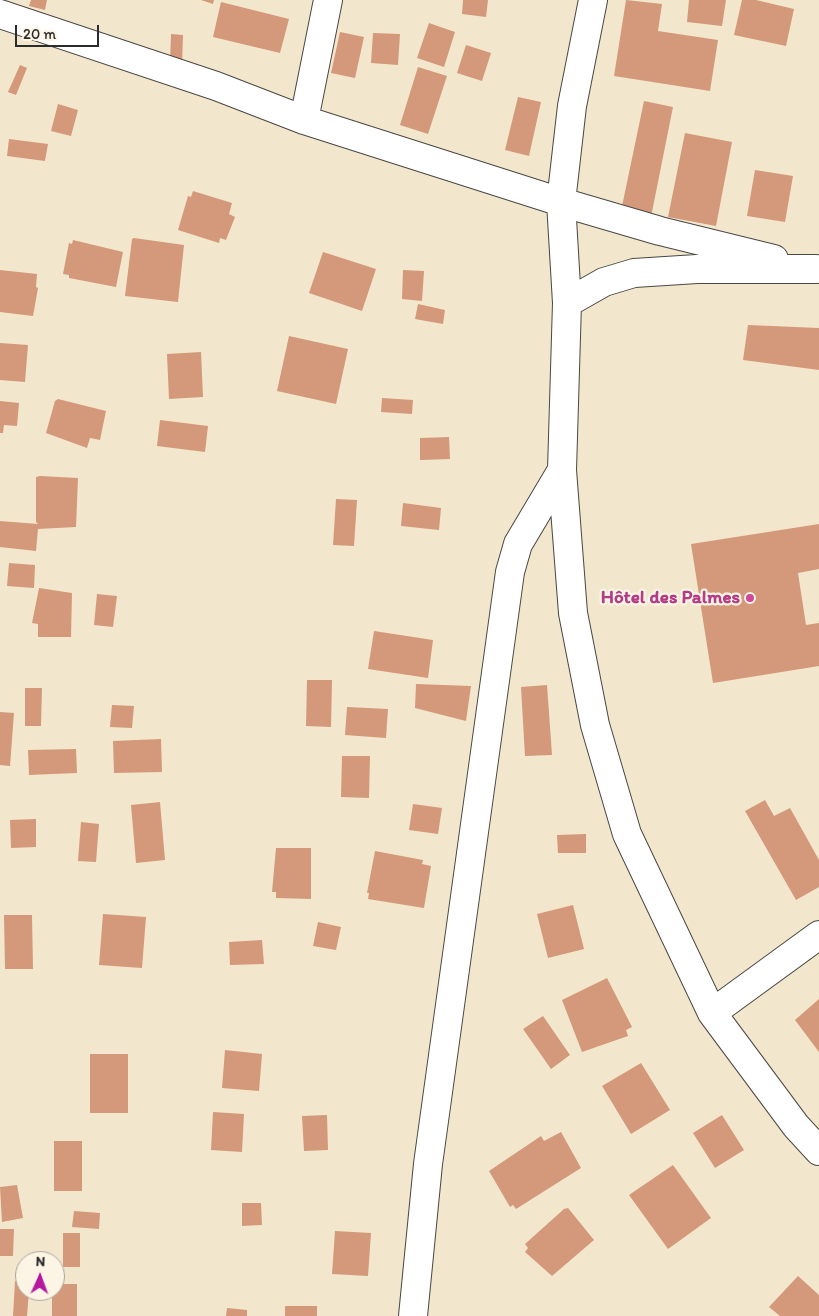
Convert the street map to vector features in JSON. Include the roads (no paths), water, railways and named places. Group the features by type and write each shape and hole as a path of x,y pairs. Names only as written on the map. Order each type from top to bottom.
{"street":[{"path":"304,120 328,0"},
{"path":"593,0 572,106 561,202 567,303 562,470 573,613 595,725 627,834 712,1013 796,1126 819,1151"},
{"path":"12,11 304,120 561,202 660,230 818,269"},
{"path":"567,303 604,282 634,273 697,269 818,269"},
{"path":"413,1316 428,1164 510,572 518,544 562,470"},
{"path":"712,1013 819,935"}],"place":[{"name":"Hôtel des Palmes","path":"750,598"}]}
